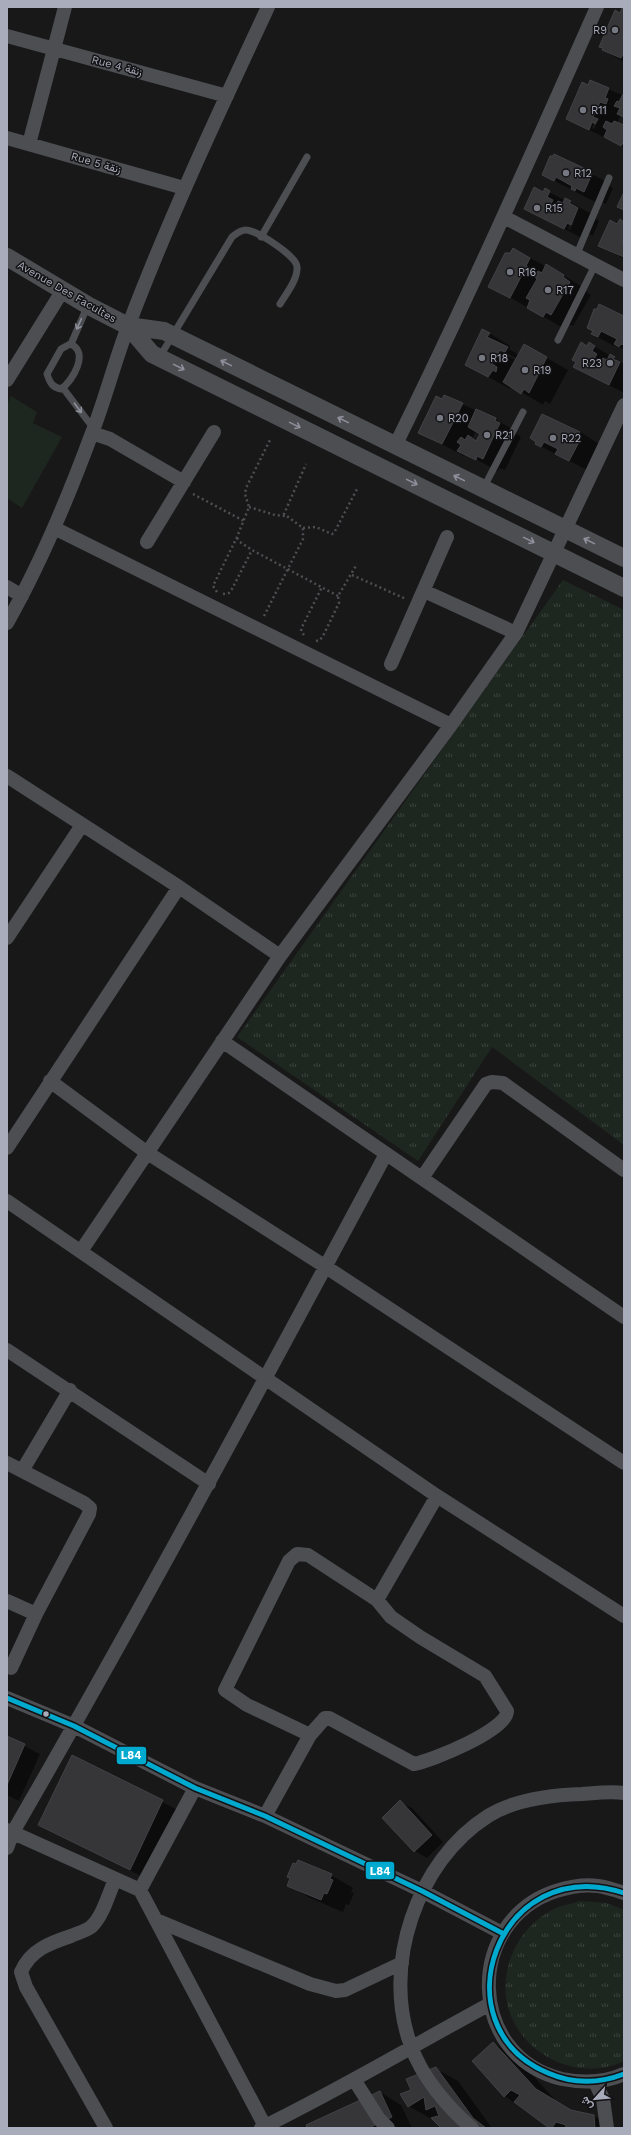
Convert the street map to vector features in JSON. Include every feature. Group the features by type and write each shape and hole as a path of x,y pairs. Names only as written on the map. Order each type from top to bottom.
{"street":[{"path":"29,144 52,50 65,7"},
{"path":"7,623 22,596 54,528 93,431 128,326 184,188 268,7"},
{"path":"395,446 443,349 504,217 597,7"},
{"name":"Rue 4 زنقة","path":"7,36 52,50 227,96"},
{"name":"Rue 5 زنقة","path":"7,138 184,188"},
{"path":"504,217 624,280"},
{"name":"Avenue Des Facultes","path":"7,257 88,305 128,326"},
{"path":"7,380 63,290"},
{"path":"128,326 164,332 624,558"},
{"path":"128,326 152,354 159,358 624,588"},
{"path":"81,1251 146,1152 280,956 451,725 516,633 565,529 621,420 624,405"},
{"path":"93,431 182,485"},
{"path":"147,542 214,432"},
{"path":"54,528 300,652 451,725"},
{"path":"391,664 447,537"},
{"path":"7,587 22,596"},
{"path":"424,591 516,633"},
{"path":"7,776 179,887 280,956"},
{"path":"7,938 82,825"},
{"path":"7,1148 179,887"},
{"path":"222,1041 624,1317"},
{"path":"50,1081 146,1152 326,1267 624,1463"},
{"path":"422,1178 486,1084 497,1081 503,1083 624,1170"},
{"path":"7,1848 10,1831 74,1726 209,1484 264,1377 326,1267 386,1154"},
{"path":"7,1202 81,1251 437,1496 624,1616"},
{"path":"7,1350 70,1390 209,1484"},
{"path":"22,1471 70,1390"},
{"path":"7,1463 84,1503 90,1508 89,1514 36,1614 11,1668"},
{"path":"377,1600 437,1496"},
{"path":"265,1816 310,1735 322,1720 329,1718 414,1764 428,1762 458,1748 497,1726 507,1716 507,1711 485,1676 397,1622 377,1600 308,1555 297,1554 289,1561 225,1685 224,1690 228,1694 310,1735"},
{"path":"7,1601 36,1614"},
{"path":"7,1698 74,1726 195,1788 265,1816 422,1891 502,1933"},
{"path":"140,1890 195,1788"},
{"path":"472,2128 435,2088 411,2047 404,2022 401,1992 402,1963 413,1914 422,1891 447,1851 468,1831 490,1815 523,1802 557,1795 624,1793"},
{"path":"10,1831 115,1880 140,1890 264,2127 355,2081 411,2047 490,2004"},
{"path":"106,2128 26,1986 21,1972 25,1962 34,1952 55,1941 83,1932 97,1921 115,1880"},
{"path":"624,1893 597,1886 590,1886 569,1887 542,1895 519,1911 502,1933 492,1956 488,1980 490,2004 496,2023 507,2041 520,2056 536,2069 555,2077 568,2080 595,2082 624,2074"},
{"path":"156,1920 310,1984 336,1991 345,1990 402,1963"},
{"path":"355,2081 379,2119 388,2128"},
{"path":"595,2082 603,2099 607,2128"}],"lane":[{"path":"261,237 307,157"},
{"path":"576,256 609,178"},
{"path":"159,358 232,237 238,232 246,230 261,237 290,254 295,260 298,268 296,275 280,304"},
{"path":"558,340 595,266"},
{"path":"71,344 88,305"},
{"path":"71,344 75,346 79,352 78,362 68,384 63,388 54,387 47,374 61,349 65,345 71,344"},
{"path":"63,388 93,431"},
{"path":"483,489 523,412"}],"path":[{"path":"252,550 229,593 224,595 215,590 213,586 237,537 249,507 245,494 246,488 270,440"},
{"path":"285,516 285,511 306,464"},
{"path":"182,485 244,521"},
{"path":"249,507 270,514 285,516 303,528 316,527 332,534 334,533 357,489"},
{"path":"257,630 303,539 303,528"},
{"path":"237,537 240,542 252,550 338,596"},
{"path":"322,587 302,627 302,634 315,641 320,640 339,603 338,596 357,564"},
{"path":"352,574 417,605"},
{"path":"300,652 308,638"}],"green space":[{"path":"11,396 37,412 33,423 62,437 22,508 7,498 7,404"},
{"path":"563,580 624,610 624,1145 492,1047 418,1161 237,1037"},
{"path":"580,1901 607,1903 624,1910 624,2061 594,2069 578,2068 563,2064 549,2058 536,2049 525,2039 516,2026 509,2010 506,1993 506,1976 510,1959 517,1944 527,1930 540,1918 554,1909"}],"building":[{"name":"R9","path":"622,8 624,9 624,52 621,58 602,50 603,48 599,47 615,10 620,13"},
{"name":"R11","path":"590,80 609,88 605,98 608,99 606,104 600,102 593,117 598,119 595,124 592,122 589,130 566,119 582,82 588,85"},
{"path":"623,94 624,117 617,114 620,108 614,106 617,101 619,102"},
{"path":"606,121 612,124 614,121 624,125 624,141 621,146 604,137 607,130 603,127"},
{"name":"R12","path":"554,154 588,170 587,172 592,174 584,192 576,188 575,191 571,189 572,186 556,177 554,181 542,175 550,156 553,156"},
{"name":"R15","path":"534,187 543,192 545,188 550,191 547,197 553,200 549,208 553,210 558,201 563,203 565,198 571,201 569,203 578,208 571,225 567,223 564,229 524,209"},
{"path":"624,192 624,210 617,207"},
{"path":"620,219 624,222 624,238 622,243 624,244 624,257 598,246 610,220 617,224"},
{"name":"R16","path":"513,248 530,258 526,266 531,269 529,274 524,271 510,298 488,287 505,253 510,253"},
{"name":"R17","path":"546,264 564,275 563,277 570,282 551,315 546,312 543,317 527,308 530,300 526,298 537,279 534,276 538,271 542,273"},
{"path":"599,304 624,316 624,345 621,344 619,347 614,344 617,339 601,331 598,337 591,334 593,331 587,328 594,309 597,309"},
{"name":"R18","path":"482,329 490,333 487,337 508,347 505,352 500,350 492,364 497,367 496,372 493,370 488,377 465,365"},
{"name":"R23","path":"581,342 587,346 589,342 595,346 592,351 597,354 591,364 598,367 603,358 607,360 610,354 615,357 613,359 620,362 609,385 573,367 576,362 572,360"},
{"name":"R19","path":"524,344 547,357 529,393 524,389 521,394 503,382"},
{"name":"R20","path":"444,395 463,403 442,444 418,433 436,396 442,399"},
{"name":"R21","path":"476,409 496,418 495,421 500,423 483,459 477,456 476,460 457,451 461,445 457,442 461,437 465,440 468,435 476,441 480,434 468,427"},
{"name":"R22","path":"542,414 580,432 576,437 580,440 569,461 555,454 558,449 544,442 541,447 535,444 536,442 530,438"},
{"path":"7,1736 25,1744 7,1785"},
{"path":"72,1755 163,1800 130,1870 38,1825"},
{"path":"400,1800 432,1835 414,1852 382,1818"},
{"path":"298,1860 332,1874 330,1879 333,1880 327,1894 324,1893 321,1900 287,1886 290,1878 287,1877 293,1863 296,1864"},
{"path":"493,2042 536,2089 571,2110 594,2115 595,2128 565,2128 566,2125 556,2122 552,2128 549,2128 514,2102 520,2095 511,2090 504,2097 472,2061"},
{"path":"436,2067 473,2118 486,2128 441,2128 431,2118 439,2116 435,2106 426,2110 424,2097 408,2107 400,2094 411,2090 406,2079"},
{"path":"380,2091 392,2117 369,2128 307,2128 306,2125"}],"transit line":[{"name":"L84","path":"7,1698 74,1726 195,1788 265,1816 422,1891 502,1933"},
{"name":"L84","path":"624,1893 580,1887 543,1897 515,1919 497,1950 490,1984 495,2019 514,2050 548,2073 557,2077 576,2081 605,2080 624,2074"}],"place":[{"name":"R9","path":"615,30"},
{"name":"R11","path":"583,110"},
{"name":"R12","path":"566,173"},
{"name":"R15","path":"537,208"},
{"name":"R16","path":"510,272"},
{"name":"R17","path":"548,290"},
{"name":"R18","path":"482,358"},
{"name":"R23","path":"610,363"},
{"name":"R19","path":"525,370"},
{"name":"R20","path":"440,418"},
{"name":"R21","path":"487,435"},
{"name":"R22","path":"553,438"}]}
